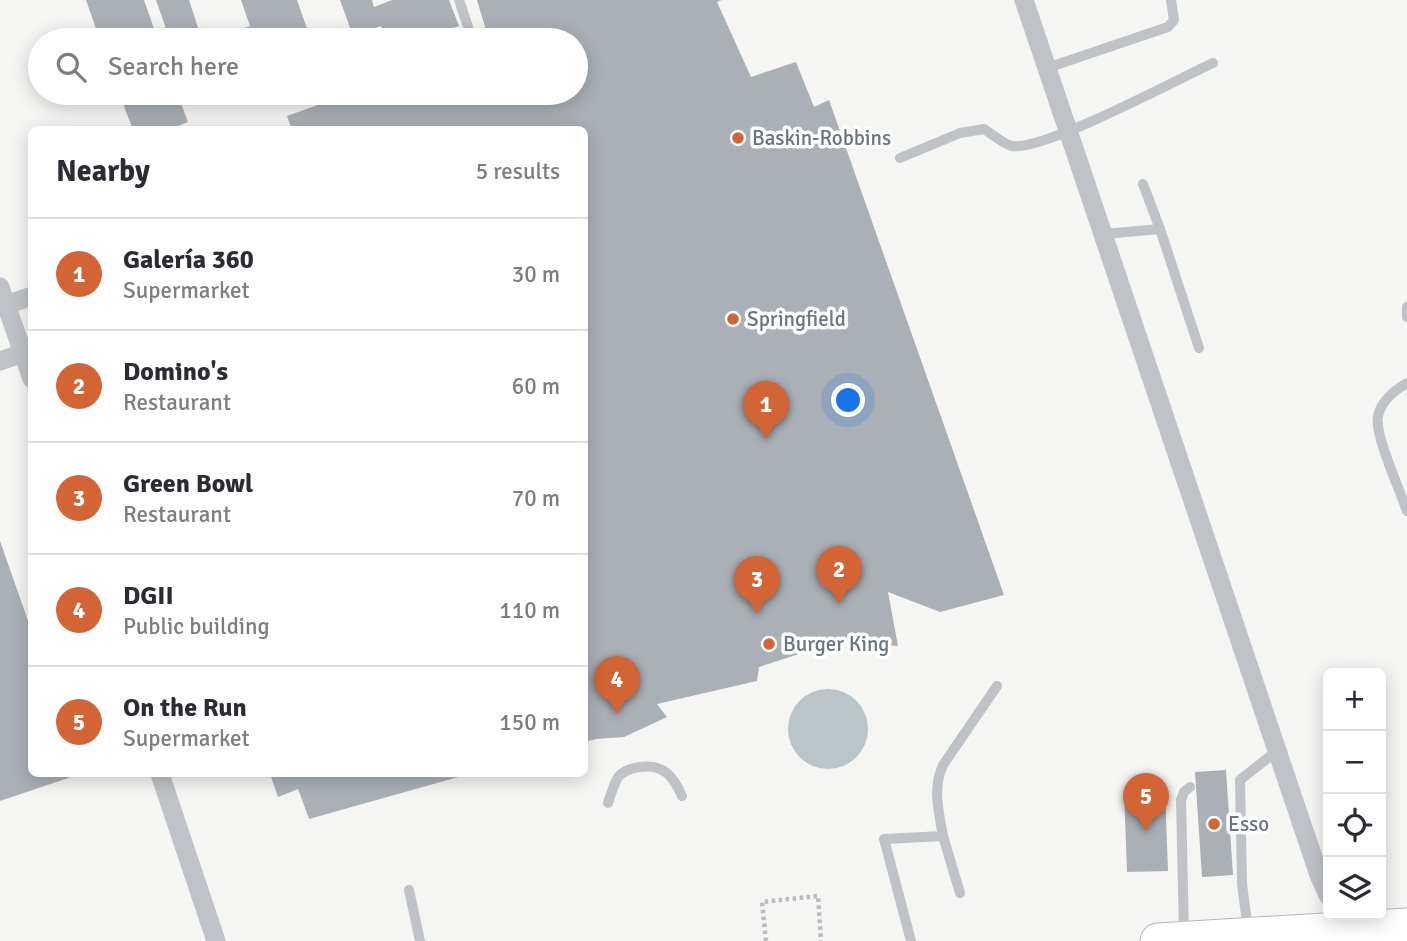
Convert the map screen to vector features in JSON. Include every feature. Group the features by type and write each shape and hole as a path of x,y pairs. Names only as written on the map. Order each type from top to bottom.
{"highway":[{"path":"1171,940 1249,936 1341,922 1407,926"}],"street":[{"path":"1024,0 1323,884"},
{"path":"28,296 3,296 28,367"},
{"path":"0,361 23,353"},
{"path":"161,777 216,941"}],"lane":[{"path":"459,0 468,27"},
{"path":"1047,68 1168,27 1174,20 1171,0"},
{"path":"900,158 960,134 984,129 1010,146 1069,131 1213,63"},
{"path":"1143,184 1199,348"},
{"path":"1104,234 1160,229"},
{"path":"1407,307 1407,317"},
{"path":"1407,383 1386,400 1378,416 1381,440 1407,511"},
{"path":"960,893 943,836 936,796 937,778 997,686"},
{"path":"1249,936 1242,884 1240,780 1278,750"},
{"path":"608,803 618,778 629,769 652,765 656,765 675,780 682,796"},
{"path":"1171,940 1181,800 1190,787"},
{"path":"911,941 884,839 943,836"},
{"path":"410,891 420,941"}],"path":[{"path":"766,941 762,902 818,896 821,941"}],"shaded area":[{"path":"828,689 843,692 856,701 865,714 868,729 865,744 856,757 843,766 828,769 813,766 800,757 791,744 788,729 791,714 800,701 813,692"}],"building":[{"path":"86,0 144,0 154,28 96,28"},
{"path":"156,0 189,0 198,28 166,28"},
{"path":"241,0 297,0 307,28 245,28 250,26"},
{"path":"340,0 372,0 374,7 392,0 449,0 459,26 453,28 350,28"},
{"path":"477,0 722,0 717,2 751,77 796,62 814,107 829,100 1004,595 940,612 888,592 898,646 836,642 759,667 757,681 657,704 667,717 624,737 588,741 588,126 291,126 287,116 318,105 588,105 588,28 485,28"},
{"path":"124,105 182,105 188,122 178,126 131,126"},
{"path":"0,541 28,621 28,777 71,777 0,801"},
{"name":"Esso","path":"1226,770 1233,875 1202,877 1195,772"},
{"path":"271,777 458,777 309,819 298,789 278,797"},
{"path":"1165,789 1168,871 1127,872 1124,790"}],"place":[{"name":"Baskin-Robbins","path":"738,138"},
{"name":"Springfield","path":"733,319"},
{"name":"Galería 360","path":"766,439"},
{"name":"Domino's","path":"839,604"},
{"name":"Green Bowl","path":"757,614"},
{"name":"Burger King","path":"769,644"},
{"name":"DGII","path":"617,714"},
{"name":"Esso","path":"1214,824"},
{"name":"On the Run","path":"1146,831"}]}
